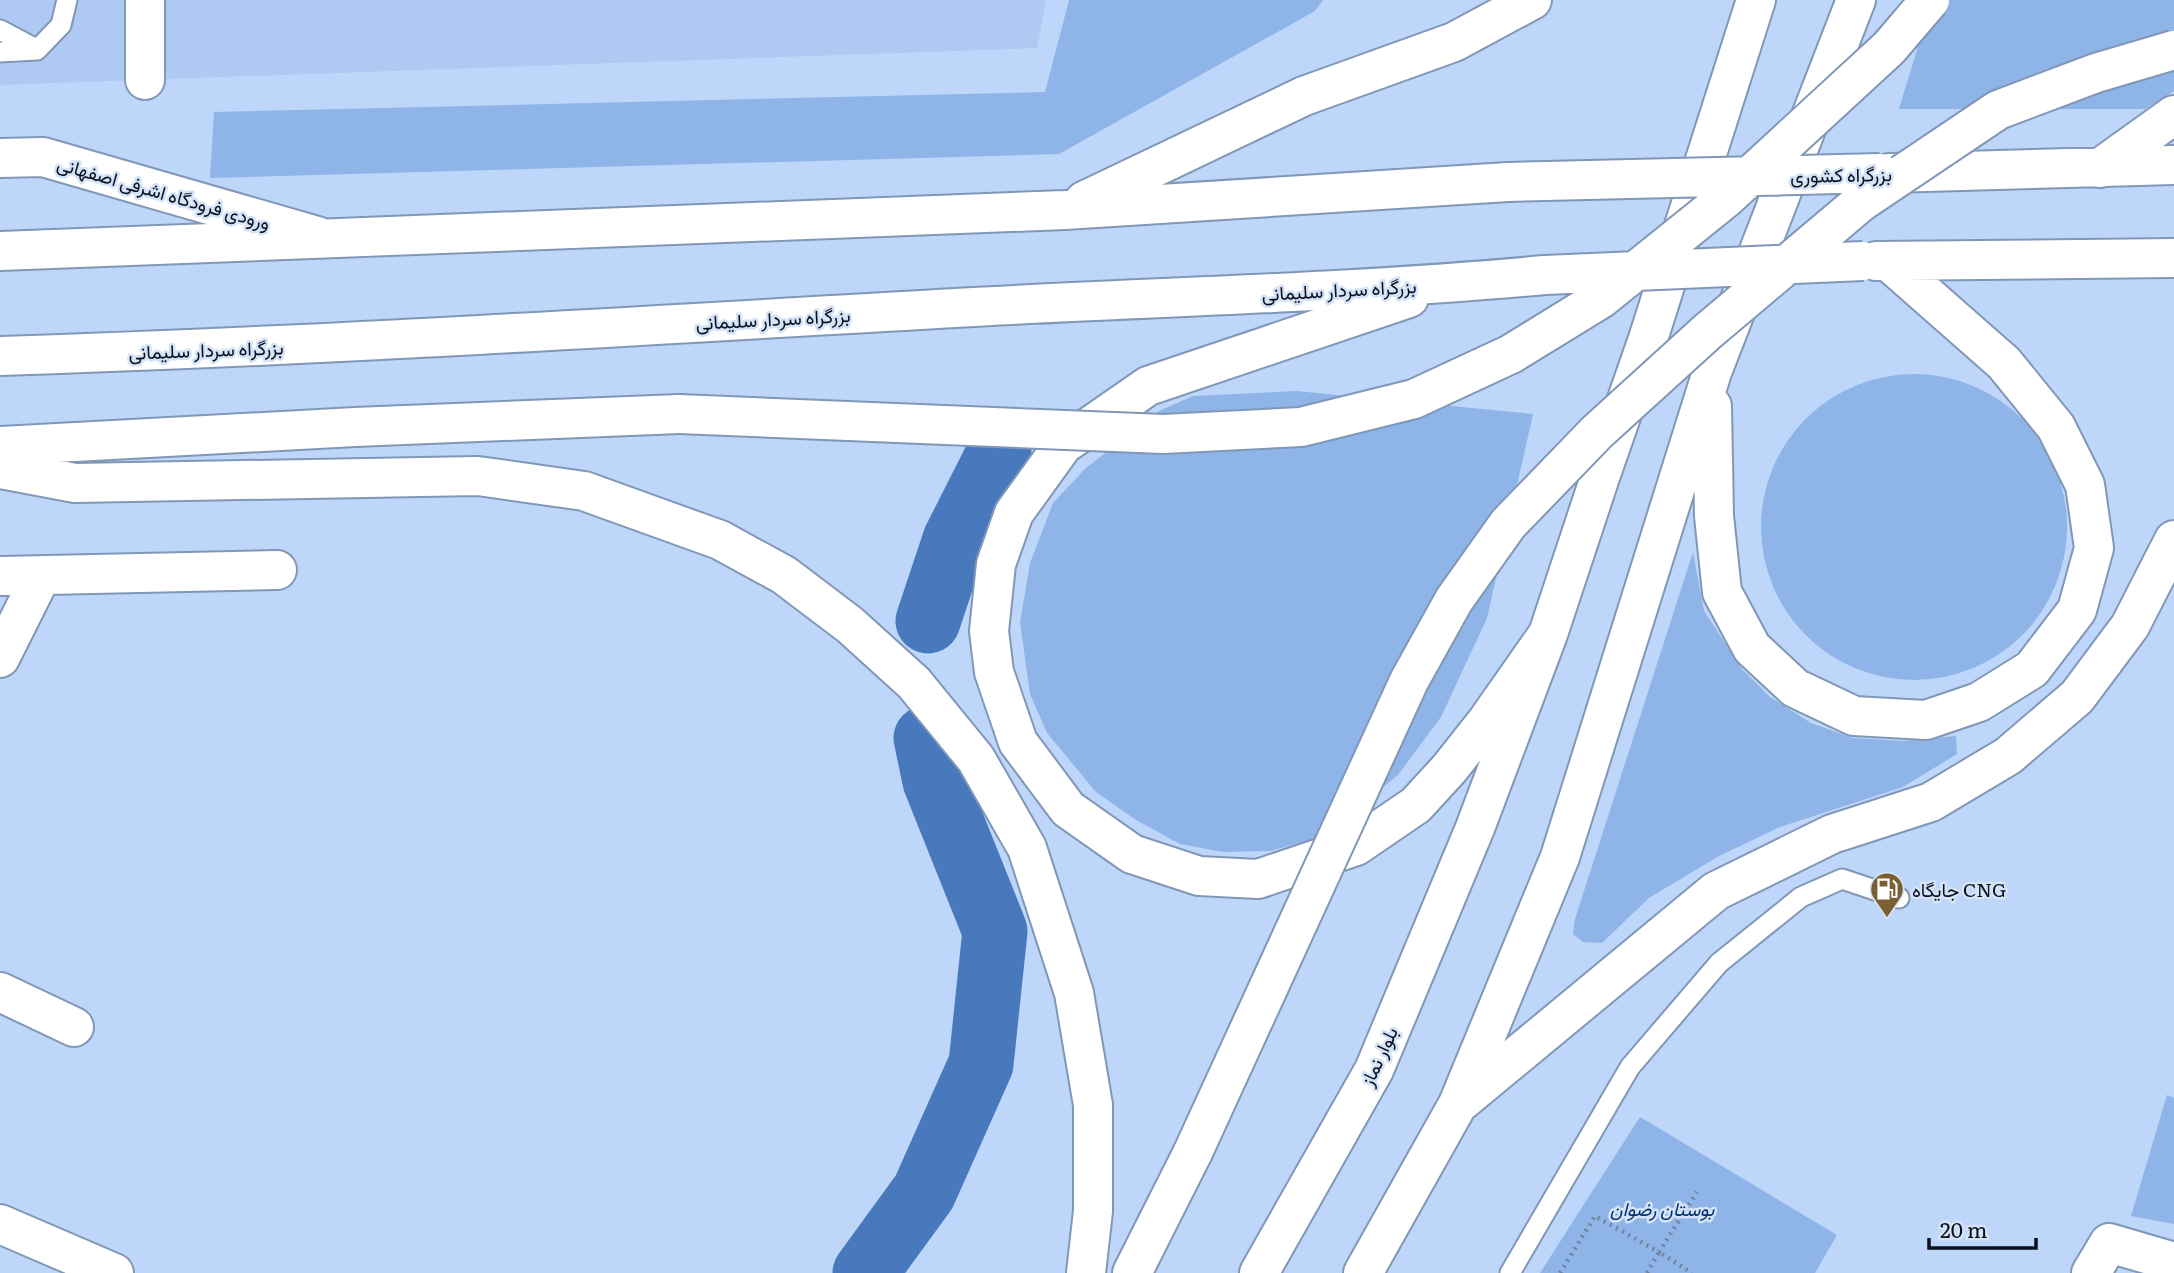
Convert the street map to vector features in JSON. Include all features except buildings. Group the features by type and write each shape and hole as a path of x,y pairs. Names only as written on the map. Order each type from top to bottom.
{"main road":[{"path":"145,0 145,79"},
{"path":"0,251 1065,210 1304,96 1454,42 1532,0"},
{"path":"1451,284 1148,386 1063,444 1014,513 996,564 989,631 994,671 1017,742 1068,809 1132,854 1199,876 1258,879 1356,846 1416,806 1487,721 1548,634 1648,339 1756,0"},
{"path":"1363,1273 1458,1104 1560,857 1712,372 1856,0"},
{"path":"0,446 355,427 679,414 1163,434 1301,427 1414,399 1511,354 1602,298 1725,199 1889,48 1930,0"},
{"path":"1132,1273 1193,1152 1409,681 1454,600 1508,524 1597,432 1707,332 1861,202 1998,110 2096,73 2174,50"},
{"path":"2100,168 2174,115"},
{"name":"ورودی فرودگاه اشرفی اصفهانی","path":"0,158 43,156 326,239"},
{"name":"بزرگراه کشوری","path":"1065,210 1508,182 2174,165"},
{"path":"1876,261 2174,258"},
{"path":"1712,372 1714,516 1723,592 1752,648 1795,688 1854,716 1926,720 1979,702 2032,669 2077,610 2094,548 2085,485 2056,427 2004,363 1876,261"},
{"name":"بزرگراه سردار سلیمانی","path":"0,356 213,349 1111,299 1451,284 1545,275 1876,261"},
{"path":"0,469 75,483 478,476 584,491 720,540 784,575 850,625 914,683 975,759 1027,848 1074,993 1093,1105 1093,1212 1086,1273"},
{"path":"1458,1104 1716,891 1832,834 1931,802 2008,756 2077,697 2130,626 2174,540"},
{"path":"0,576 276,570"},
{"path":"0,658 41,576"},
{"name":"بلوار نماز","path":"1258,1273 1374,1070 1475,828 1548,634"},
{"path":"0,992 74,1027"},
{"path":"0,1224 114,1273"},
{"path":"2091,1273 2109,1243 2174,1262"}],"lane":[{"path":"0,52 37,50 61,25 67,0"},
{"path":"0,30 37,50"},
{"path":"1510,1273 1630,1067 1718,963 1801,897 1842,879 1899,898"}],"path":[{"path":"1647,1273 1697,1192"},
{"path":"1560,1273 1595,1216 1692,1273"}],"shaded area":[{"path":"0,0 1046,0 1037,48 0,85"}],"green space":[{"path":"1069,0 1323,0 1315,11 1059,154 210,178 214,112 1045,92"},
{"path":"1932,0 2174,0 2174,91 2145,109 1899,109"},
{"path":"1914,374 1944,377 1973,386 1999,400 2022,419 2041,442 2055,468 2064,497 2067,527 2064,557 2055,586 2041,612 2022,635 1999,654 1973,668 1944,677 1914,680 1884,677 1855,668 1829,654 1806,635 1787,612 1773,586 1764,557 1761,527 1764,497 1773,468 1787,442 1806,419 1829,400 1855,386 1884,377"},
{"path":"1296,391 1533,414 1487,618 1441,717 1398,775 1321,837 1270,851 1223,852 1180,844 1136,820 1096,792 1047,733 1030,694 1020,622 1030,563 1053,503 1086,468 1159,411 1193,396"},
{"path":"1693,552 1704,611 1742,669 1770,697 1811,723 1853,738 1904,741 1956,736 1957,754 1903,787 1780,827 1719,856 1649,898 1602,943 1583,942 1573,934 1575,919"},
{"path":"2167,1095 2174,1098 2174,1224 2131,1216"},
{"name":"بوستان رضوان","path":"1640,1117 1837,1235 1815,1273 1540,1273"}],"waterway":[{"path":"928,621 955,540 999,453"},
{"path":"865,1273 924,1192 981,1064 995,931 935,781 926,738"}],"place":[{"name":"جایگاه CNG","path":"1887,919"}]}
